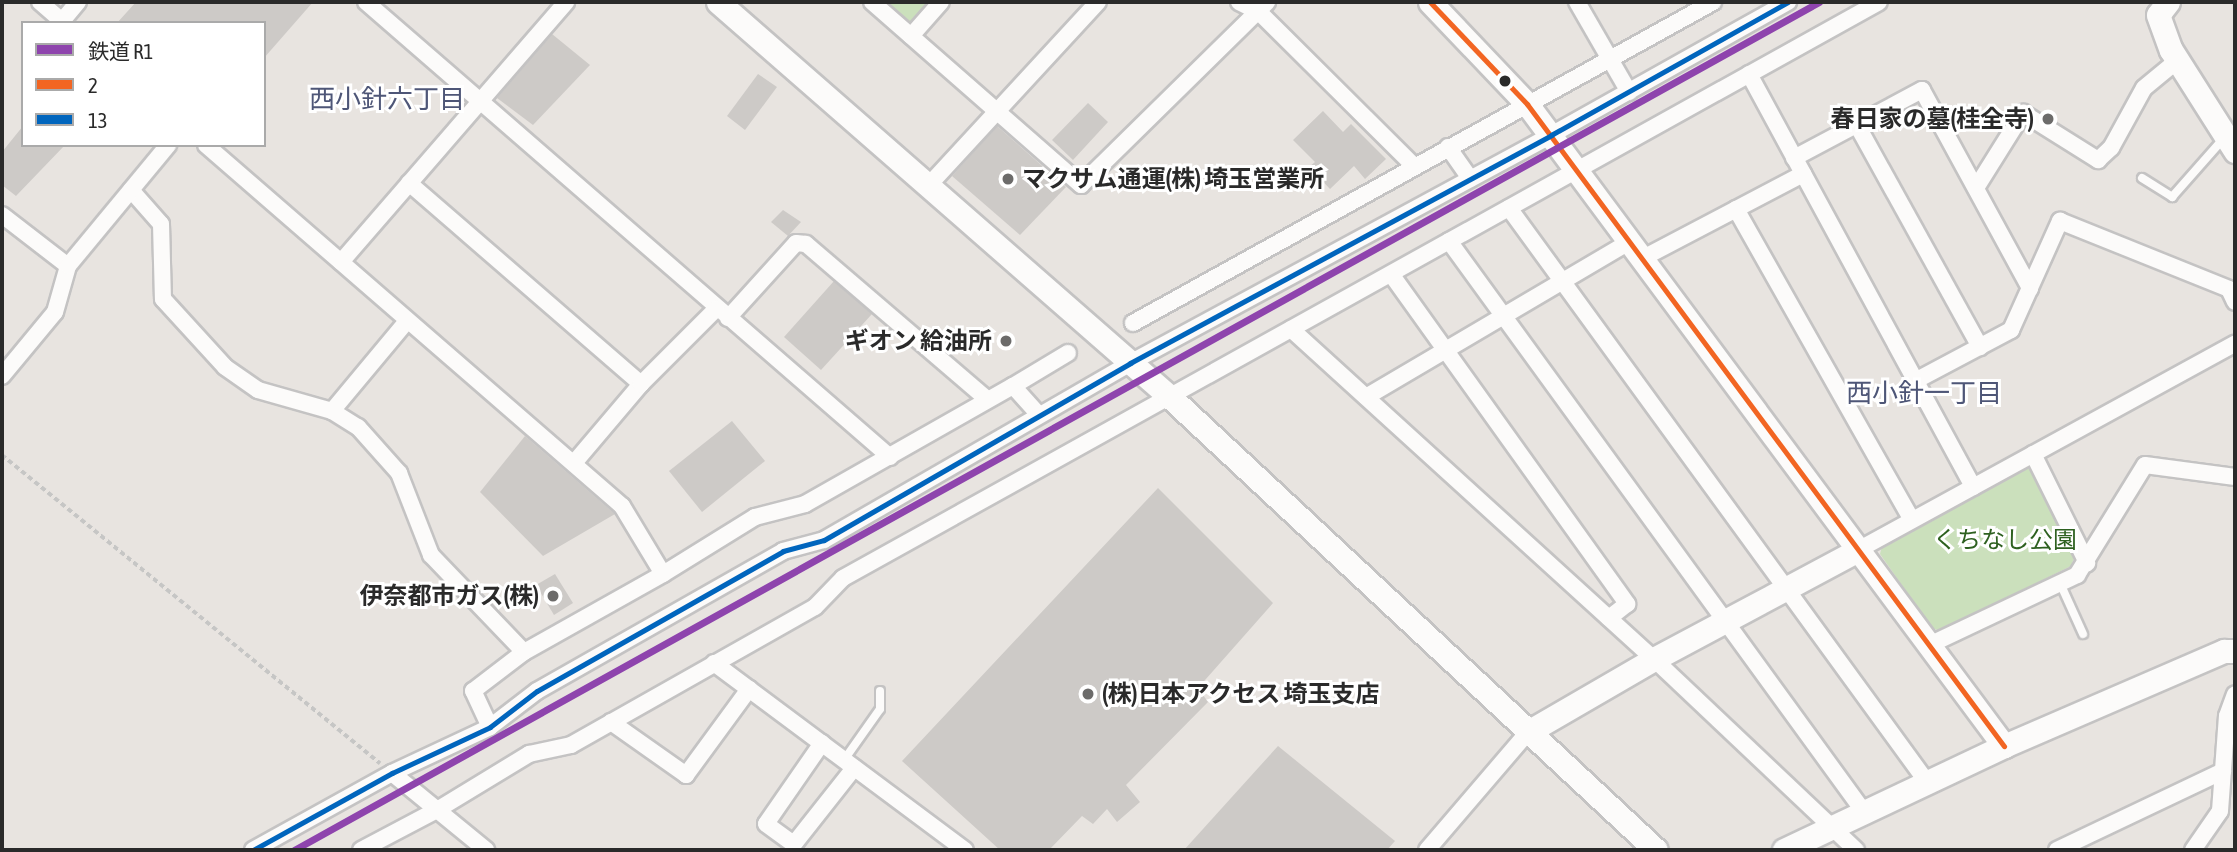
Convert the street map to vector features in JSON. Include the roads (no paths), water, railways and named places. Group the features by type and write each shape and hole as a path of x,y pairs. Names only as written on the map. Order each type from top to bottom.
{"street":[{"path":"40,2 62,21"},
{"path":"64,21 78,2"},
{"path":"366,2 722,314 890,457"},
{"path":"341,262 566,2"},
{"path":"718,2 1170,397 1648,848"},
{"path":"872,2 1081,185 1263,7"},
{"path":"911,36 941,2"},
{"path":"929,185 1098,2"},
{"path":"1239,2 1263,7 1414,166"},
{"path":"1430,2 1527,104 1551,135 2004,746"},
{"path":"1577,2 1629,92"},
{"path":"1133,323 1713,2"},
{"path":"253,850 392,773 490,727 537,691 783,551 824,540 1038,414 1551,135 1788,2"},
{"path":"361,850 437,810 528,754 571,745 815,607 844,578 1880,2"},
{"path":"2168,2 2158,15 2178,60 2230,143"},
{"path":"1976,188 2022,113 2098,160 2111,148 2144,88 2178,60"},
{"path":"1749,74 1973,487"},
{"path":"1794,158 1923,90 2030,288"},
{"path":"1857,125 1980,347"},
{"path":"2,376 55,312 68,266 166,147"},
{"path":"208,147 622,506 663,574"},
{"path":"1448,147 1470,179"},
{"path":"1366,397 1563,281 1736,209 1803,174"},
{"path":"409,183 642,384"},
{"path":"131,190 162,224 163,299 216,358 258,390 332,411 358,427 399,473 431,555 524,652"},
{"path":"1509,208 1927,782"},
{"path":"1736,209 1912,520"},
{"path":"2,215 68,266"},
{"path":"1915,382 2011,330 2060,220 2229,289 2235,302"},
{"path":"1449,241 1864,812"},
{"path":"574,463 642,384 722,314 796,243 806,244 987,399"},
{"path":"1391,274 1627,604 1609,618"},
{"path":"332,411 407,321"},
{"path":"1291,329 1654,659 1856,850"},
{"path":"1427,850 1528,732 1654,659 2235,344"},
{"path":"490,727 473,691 524,652 663,574 755,517 805,504 1068,353"},
{"path":"1013,386 1038,414"},
{"path":"2033,454 2087,563"},
{"path":"1929,645 2077,575 2087,563 2145,465 2235,477"},
{"path":"1784,850 2004,746 2224,651 2235,651"},
{"path":"714,663 965,850"},
{"path":"611,722 686,775 749,689"},
{"path":"2193,850 2221,811 2227,716 2235,694"},
{"path":"822,743 766,824 794,844 849,764"},
{"path":"2057,850 2222,771"},
{"path":"392,773 486,850"}],"lane":[{"path":"2141,178 2172,197 2230,143"},
{"path":"2060,583 2083,634"},
{"path":"849,764 880,709 880,691"}],"rail line":[{"name":"R1","path":"294,850 1819,2"}],"place":[{"name":"春日家の墓(桂全寺)","path":"2048,119"},
{"name":"マクサム通運(株) 埼玉営業所","path":"1008,179"},
{"name":"ギオン 給油所","path":"1006,341"},
{"name":"伊奈都市ガス(株)","path":"553,596"},
{"name":"(株)日本アクセス 埼玉支店","path":"1088,694"}],"district":[{"name":"西小針六丁目","path":"387,100"},
{"name":"西小針一丁目","path":"1924,394"}],"park label":[{"name":"くちなし公園","path":"2005,540"}]}
